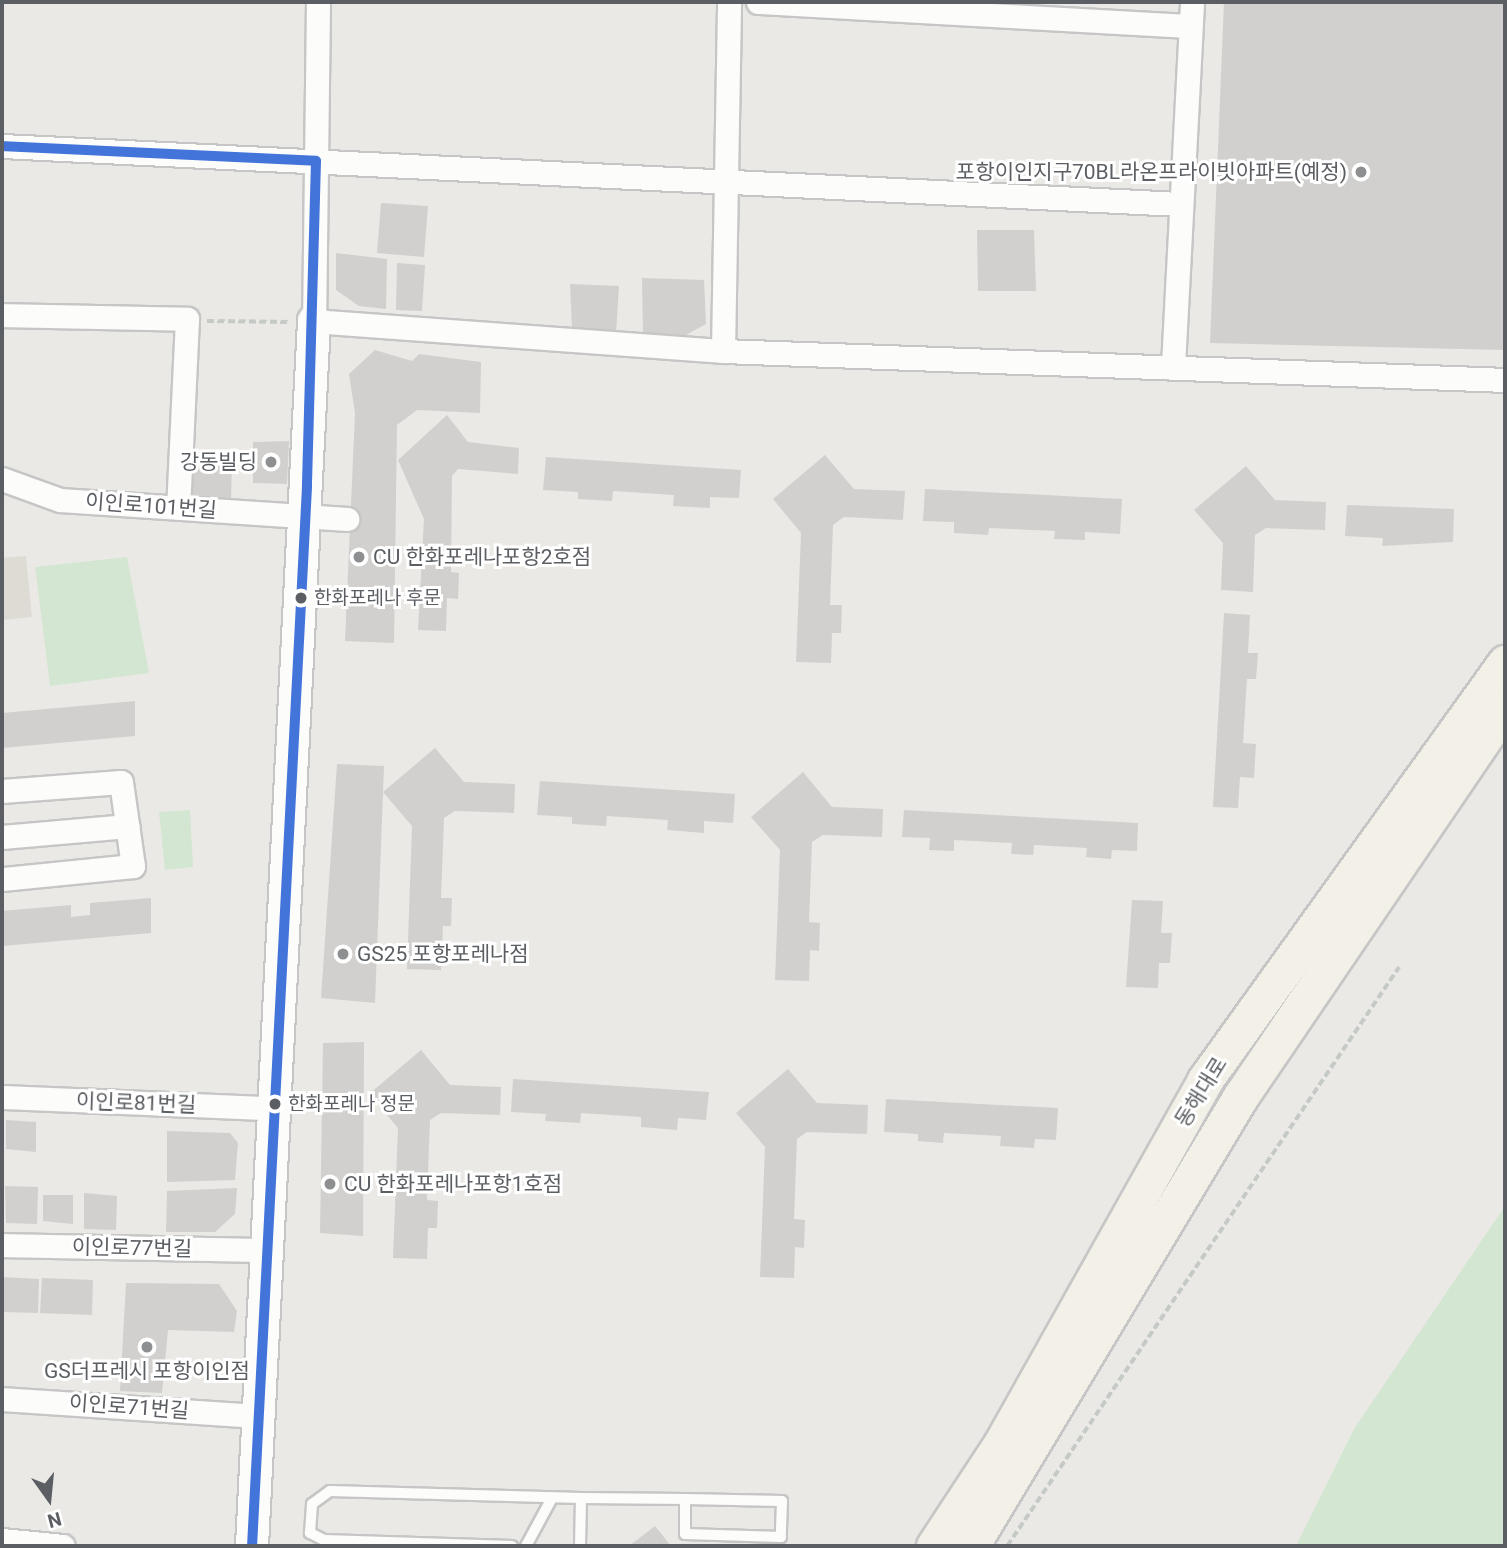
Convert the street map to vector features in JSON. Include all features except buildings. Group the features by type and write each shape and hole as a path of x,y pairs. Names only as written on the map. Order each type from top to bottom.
{"main road":[{"name":"동해대로","path":"934,1546 1001,1444 1205,1080 1505,663"},
{"path":"971,1546 1241,1096 1505,708"}],"street":[{"path":"252,1546 270,1108 305,516 307,321 316,161 318,2"},
{"path":"723,351 721,181 729,2"},
{"path":"758,2 1041,10 1190,26"},
{"path":"1173,366 1178,204 1192,2"},
{"path":"2,146 1178,204"},
{"path":"2,314 187,321 178,508"},
{"path":"307,321 723,351 1505,380"},
{"name":"이인로101번길","path":"2,479 60,500 347,519"},
{"path":"2,791 121,782 133,866 2,878"},
{"path":"2,837 128,826"},
{"name":"이인로81번길","path":"2,1097 270,1108"},
{"name":"이인로77번길","path":"2,1245 263,1250"},
{"name":"이인로71번길","path":"2,1399 257,1416"},
{"path":"2,1540 63,1546"}],"lane":[{"path":"512,1546 324,1540 310,1533 312,1504 330,1491 782,1501 781,1537 685,1534 685,1499"},
{"path":"526,1546 552,1498"},
{"path":"580,1546 581,1498"}],"path":[{"path":"187,321 307,321"},
{"path":"1007,1546 1399,967"}],"shaded area":[{"path":"26,556 32,617 2,620 2,558"}],"green space":[{"path":"127,557 149,673 50,686 35,567"},
{"path":"190,810 193,867 165,870 159,812"},
{"path":"1505,1206 1505,1546 1296,1546 1354,1429"}],"transit line":[{"path":"2,146 316,161 307,487 252,1546"}],"place":[{"name":"포항이인지구70BL라온프라이빗아파트(예정)","path":"1361,172"},
{"name":"강동빌딩","path":"271,462"},
{"name":"CU 한화포레나포항2호점","path":"359,557"},
{"name":"한화포레나 후문","path":"301,598"},
{"name":"GS25 포항포레나점","path":"343,954"},
{"name":"한화포레나 정문","path":"275,1104"},
{"name":"CU 한화포레나포항1호점","path":"330,1184"},
{"name":"GS더프레시 포항이인점","path":"147,1347"}]}
